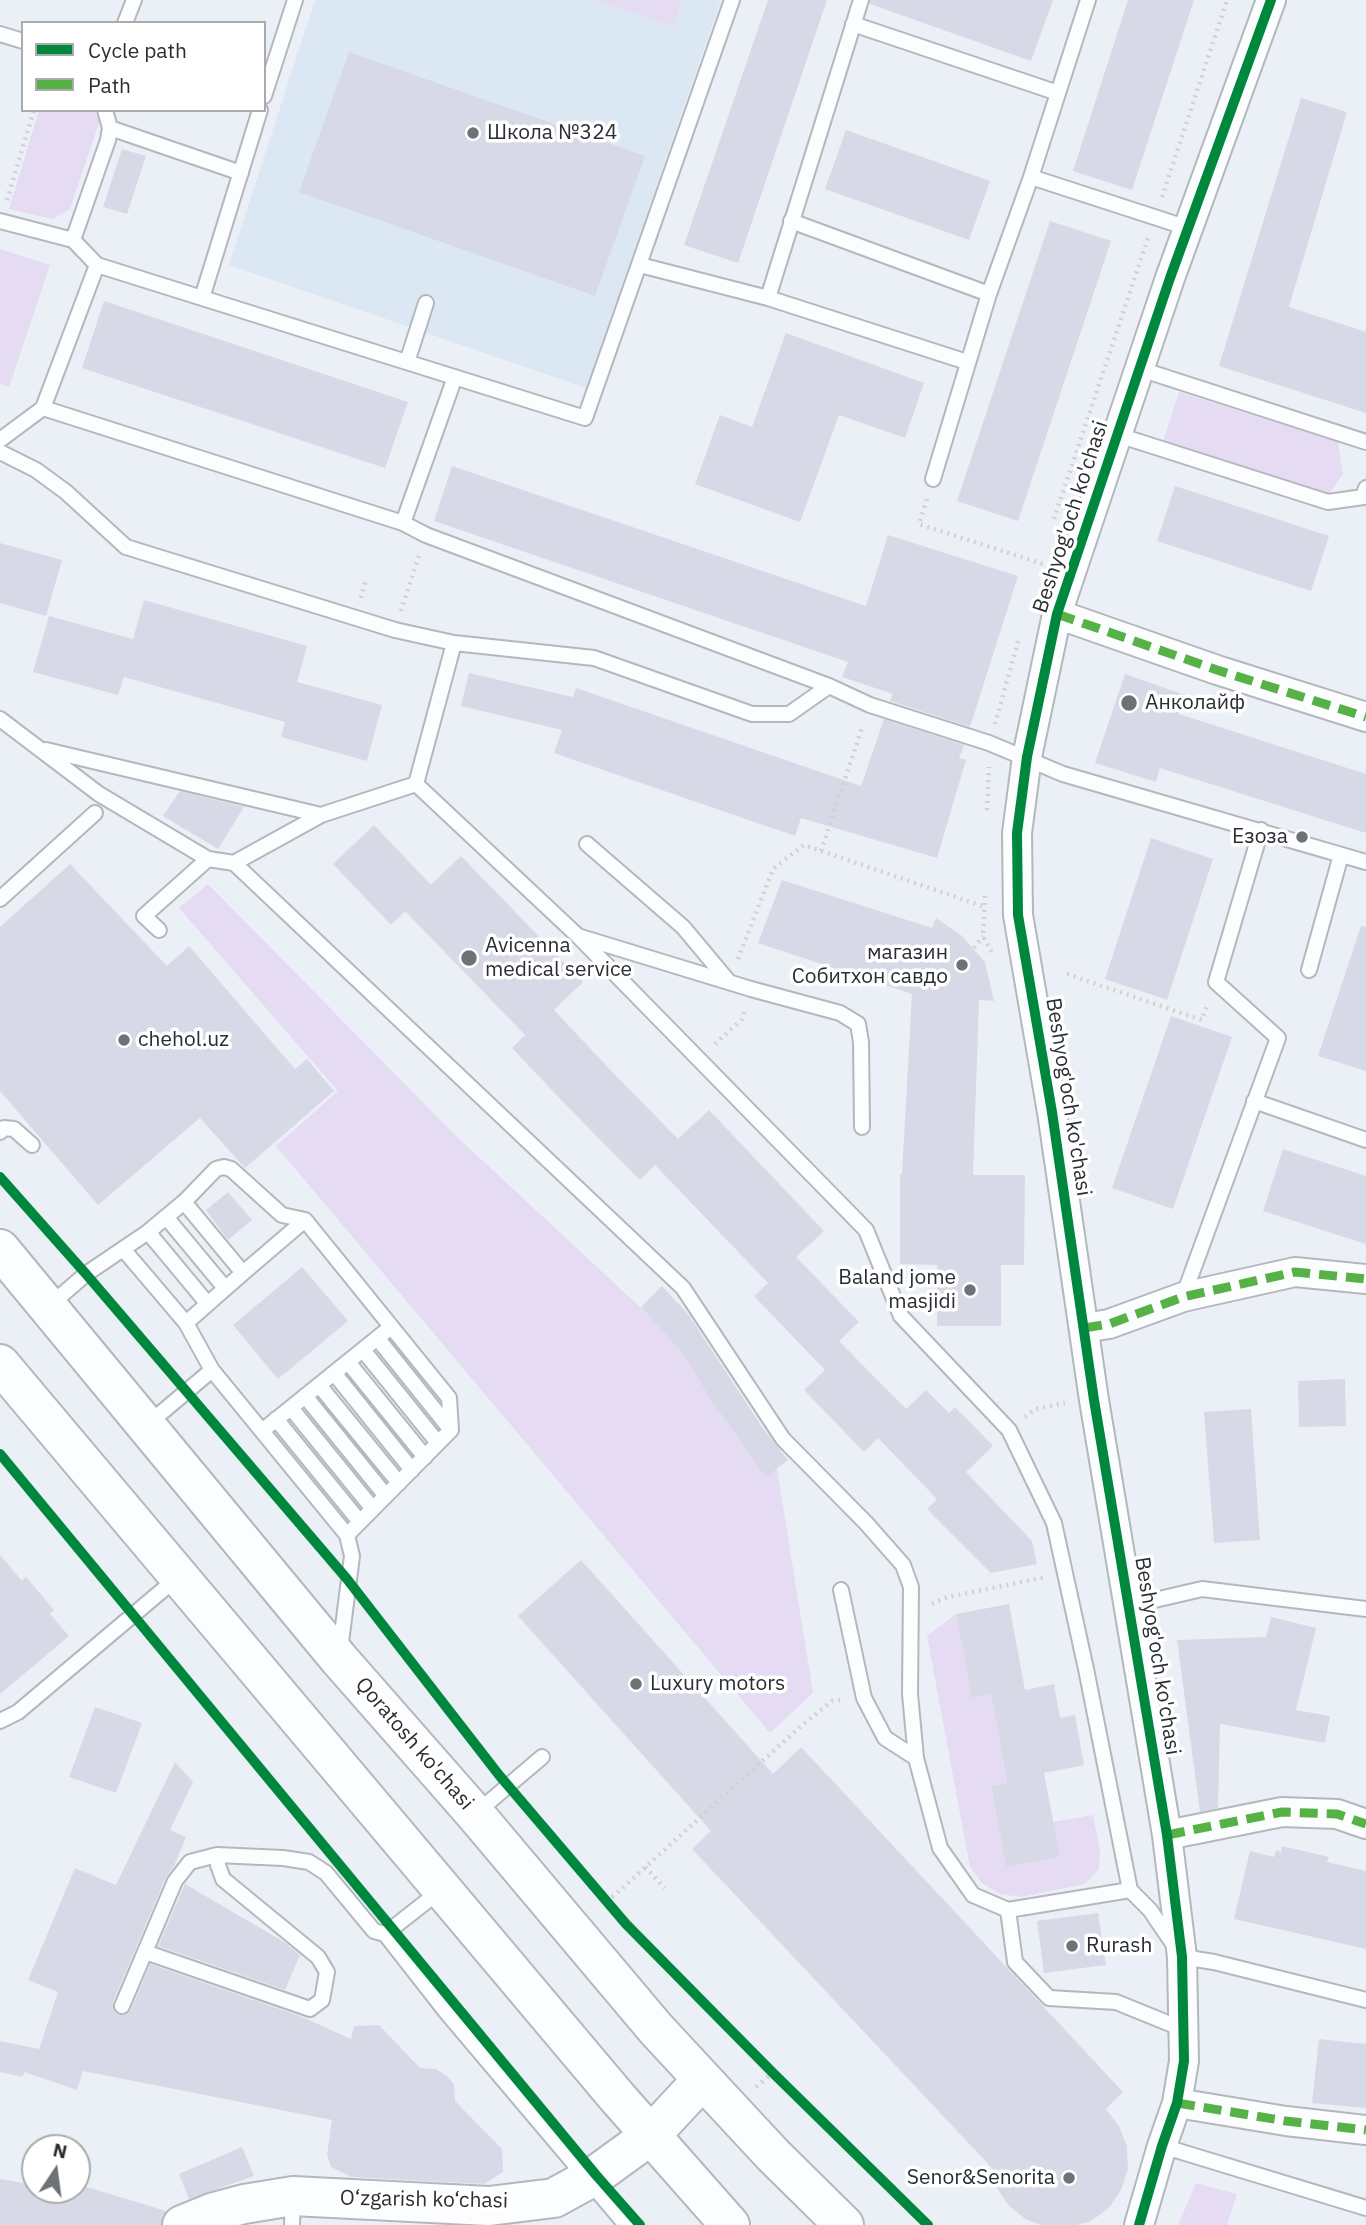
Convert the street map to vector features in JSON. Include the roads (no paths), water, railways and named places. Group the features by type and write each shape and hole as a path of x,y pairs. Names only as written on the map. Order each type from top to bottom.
{"main road":[{"name":"Qoratosh ko'chasi","path":"0,1249 339,1659 475,1814 656,2029 702,2080 844,2225"},
{"path":"0,1364 442,1889 730,2225"},
{"name":"O‘zgarish ko‘chasi","path":"182,2225 214,2212 488,2215 554,2198 589,2180 651,2135 702,2080"}],"street":[{"name":"Beshyog'och ko'chasi","path":"1139,2225 1177,2104 1184,2061 1182,1957 1167,1835 1018,915 1017,833 1027,757 1057,614 1188,228 1271,0"},
{"path":"1057,614 1217,670 1366,717"},
{"path":"1084,1328 1109,1324 1183,1297 1295,1272 1366,1279"},
{"path":"1167,1835 1282,1812 1337,1814 1366,1824"},
{"path":"1177,2104 1366,2130"}],"lane":[{"path":"126,21 134,0"},
{"path":"266,90 295,0"},
{"path":"0,221 73,240 97,265 585,418 732,0"},
{"path":"768,298 861,0"},
{"path":"933,479 989,294 1031,177 1088,0"},
{"path":"853,24 1058,93"},
{"path":"0,34 21,40"},
{"path":"73,240 110,128 106,112"},
{"path":"202,298 259,112"},
{"path":"110,128 241,173"},
{"path":"1031,177 1188,228"},
{"path":"791,221 989,294"},
{"path":"0,440 43,408 97,265"},
{"path":"640,265 768,298 967,362"},
{"path":"407,362 426,303"},
{"path":"1140,369 1366,442"},
{"path":"403,523 455,377"},
{"path":"43,408 403,523 426,535 829,686 870,705 1027,757 1063,774 1366,862"},
{"path":"1118,435 1328,502 1363,497 1366,488"},
{"path":"0,452 36,470 66,492 126,547 395,630 454,643 594,658 752,715 789,714 829,686"},
{"path":"416,784 454,643"},
{"path":"0,719 99,793 208,859 234,863 683,1288 783,1439 866,1523 903,1565 911,1587 910,1694 916,1758 940,1848 973,1895 1008,1910 1130,1890"},
{"path":"42,749 321,815"},
{"path":"234,863 321,815 416,784"},
{"path":"416,784 579,937 866,1230 901,1316 1009,1430 1054,1523 1130,1890 1150,1910 1182,1957 1214,1962 1366,2000"},
{"path":"0,899 95,813"},
{"path":"1183,1297 1278,1038 1216,982 1261,830"},
{"path":"587,844 683,927 729,982"},
{"path":"1309,970 1341,855"},
{"path":"159,930 144,916 208,859"},
{"path":"579,937 839,1013 858,1024 861,1042 862,1127"},
{"path":"1254,1101 1366,1140"},
{"path":"0,1132 4,1128 14,1129 32,1145"},
{"path":"48,1307 86,1274 148,1232 184,1202 216,1169 224,1167 231,1170 282,1215 304,1220 449,1398 451,1430 348,1535"},
{"path":"184,1202 243,1273"},
{"path":"166,1217 225,1288"},
{"path":"186,1323 304,1220"},
{"path":"148,1232 207,1303"},
{"path":"123,1249 186,1323 212,1370 348,1535 352,1556 339,1659"},
{"path":"262,1431 391,1327"},
{"path":"378,1339 451,1430"},
{"path":"363,1350 438,1443"},
{"path":"348,1362 425,1457"},
{"path":"146,1426 212,1370"},
{"path":"334,1373 412,1470"},
{"path":"319,1385 399,1483"},
{"path":"305,1396 386,1496"},
{"path":"291,1408 373,1509"},
{"path":"276,1419 360,1522"},
{"path":"0,1721 18,1712 178,1577"},
{"path":"1129,1606 1202,1589 1366,1609"},
{"path":"841,1590 864,1698 886,1738 916,1758"},
{"path":"475,1814 542,1757"},
{"path":"145,1952 310,2009 322,2000 327,1972 318,1957 223,1879 217,1855"},
{"path":"122,2006 175,1881 190,1862 217,1855 283,1858 309,1863 326,1873 374,1931 385,1934 446,2012 626,2225"},
{"path":"385,1934 442,1889"},
{"path":"1008,1910 1015,1962 1049,1998 1116,2002 1185,2030"},
{"path":"1162,2146 1366,2208"}],"place":[{"name":"Школа №324","path":"473,133"},
{"name":"Анколайф","path":"1129,703"},
{"name":"Езоза","path":"1302,837"},
{"name":"Avicenna medical service","path":"469,958"},
{"name":"магазин Собитхон савдо","path":"962,965"},
{"name":"chehol.uz","path":"124,1040"},
{"name":"Baland jome masjidi","path":"970,1290"},
{"name":"Luxury motors","path":"636,1684"},
{"name":"Rurash","path":"1072,1946"},
{"name":"Senor&Senorita","path":"1069,2178"}]}
